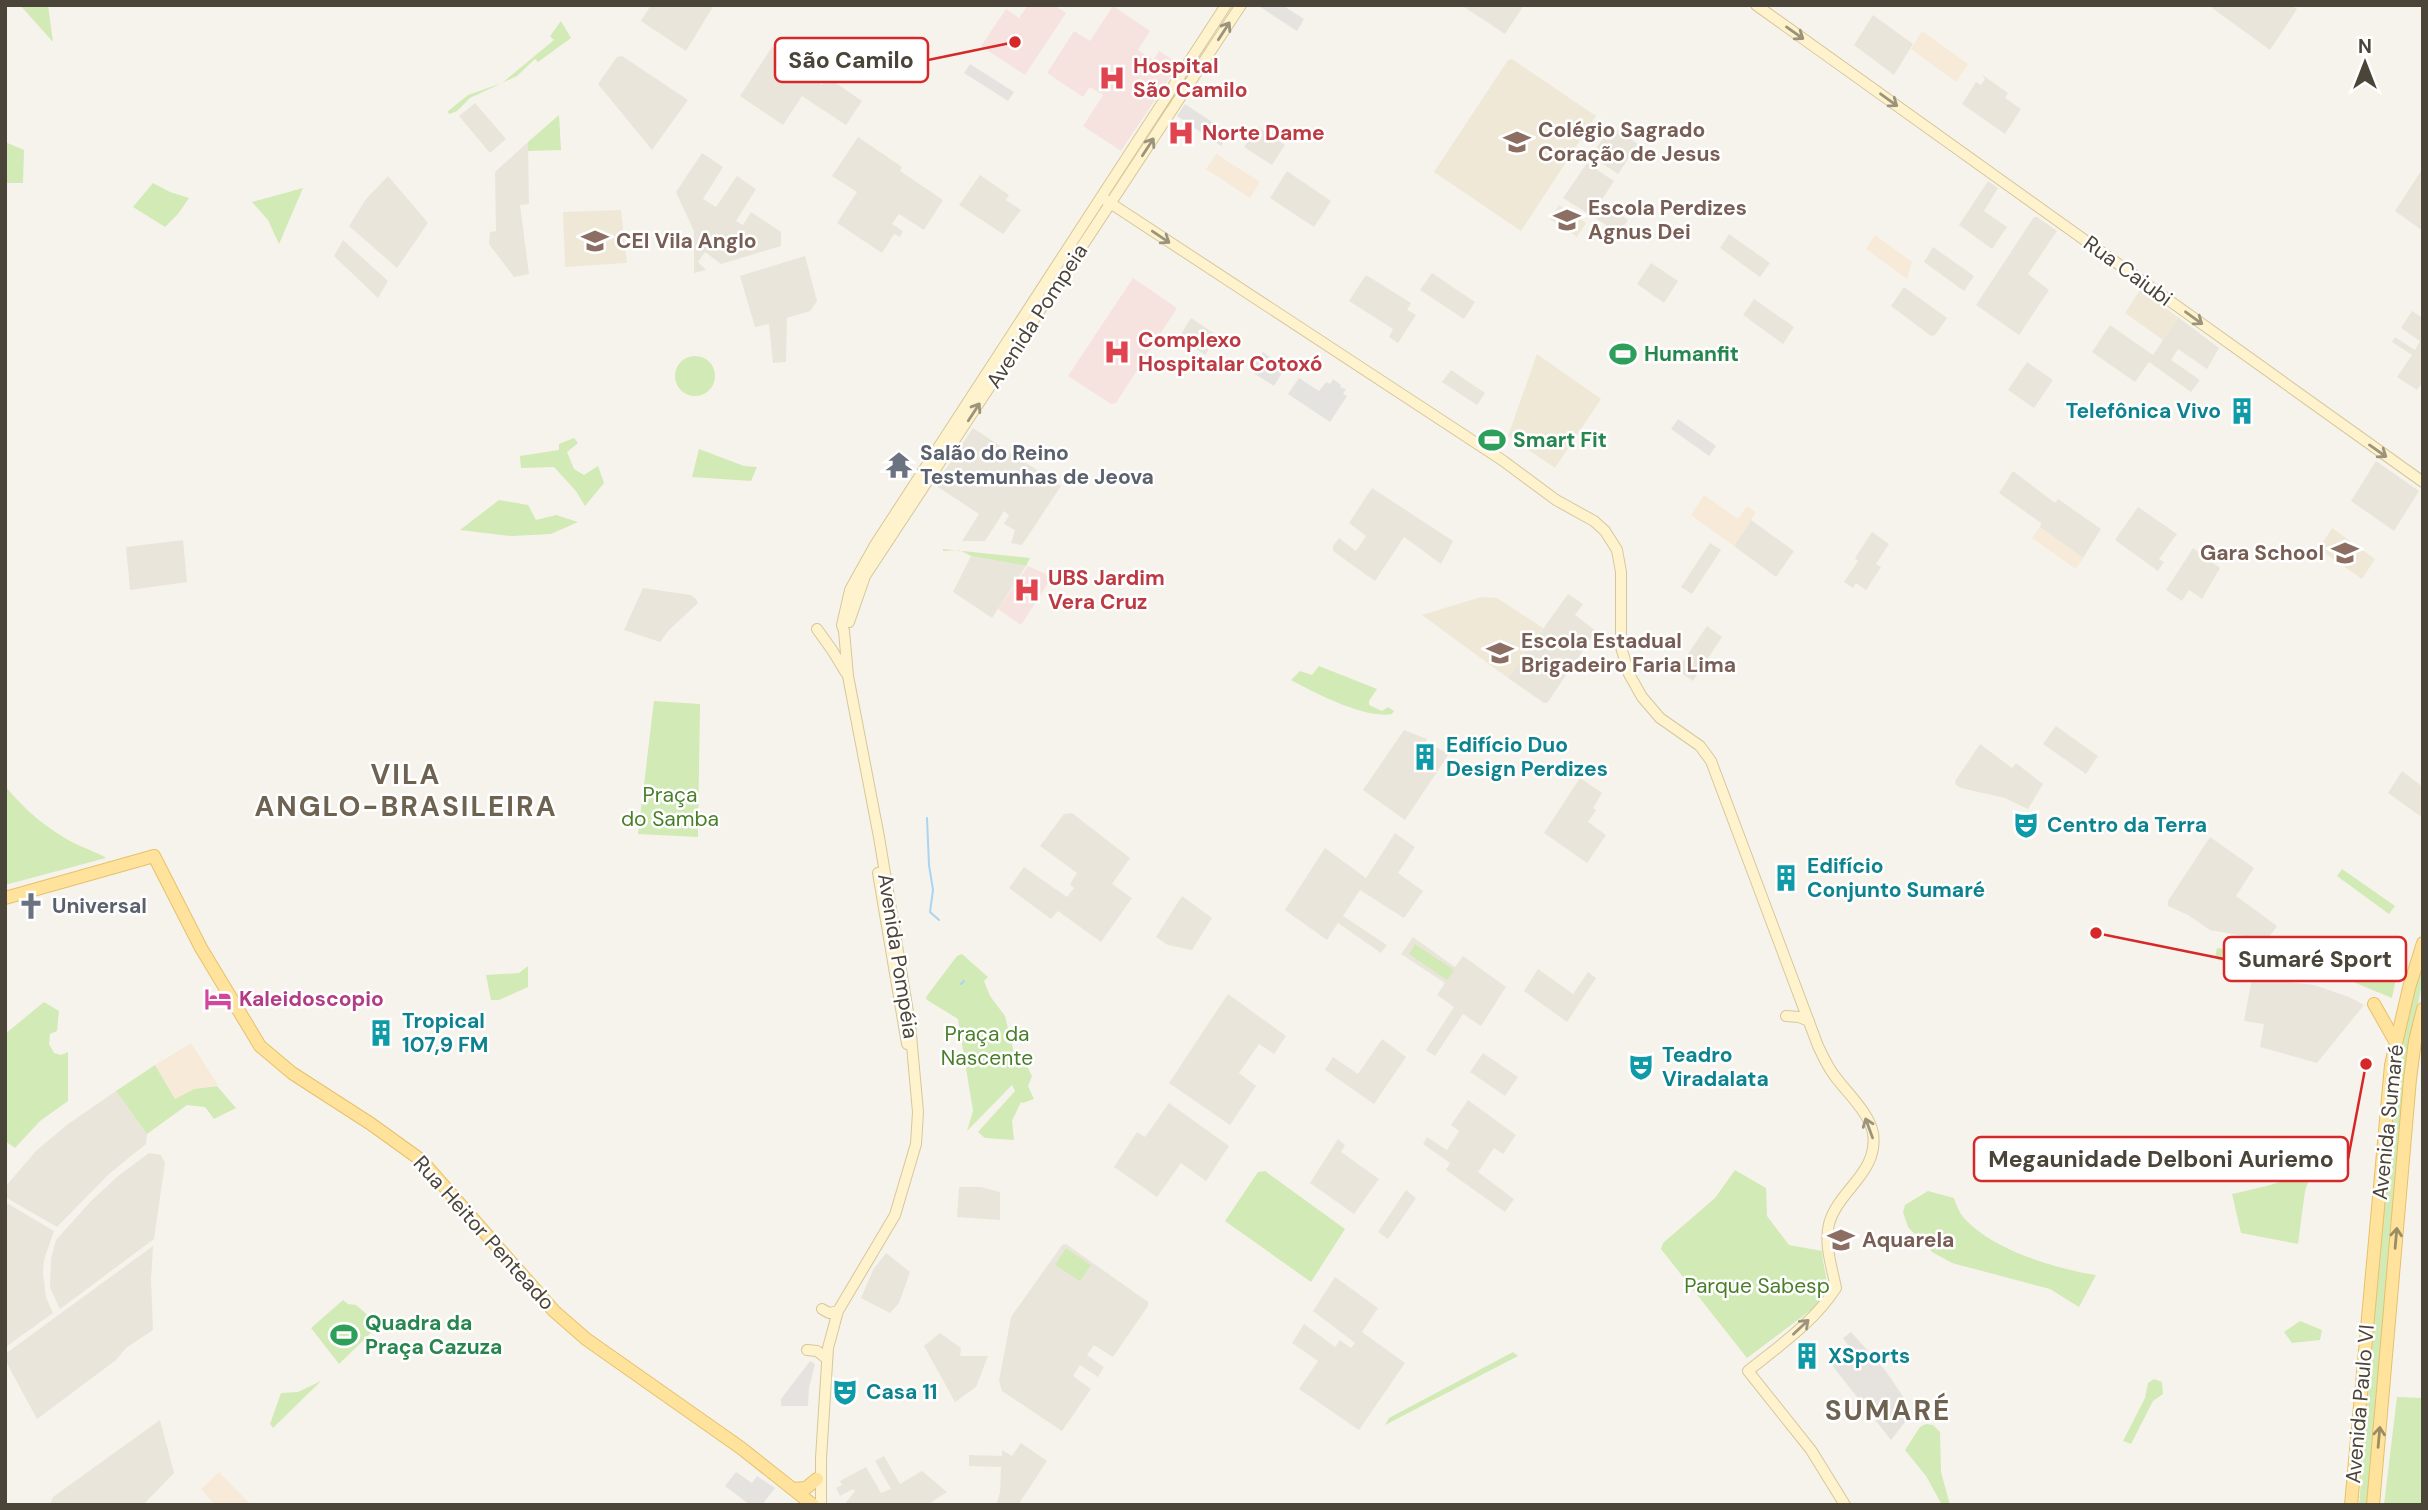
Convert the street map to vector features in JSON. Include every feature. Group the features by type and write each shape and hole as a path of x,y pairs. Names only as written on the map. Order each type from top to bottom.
{"main road":[{"name":"Avenida Pompeia","path":"844,631 865,576 1106,200 1226,5"},
{"name":"Avenida Pompeia","path":"1106,200 1241,5"},
{"name":"Rua Caiubi","path":"1756,5 2423,482"},
{"path":"1106,200 1537,484 1560,494 1605,531 1616,550 1622,583 1621,647 1629,674 1642,697 1660,718 1700,746 1711,761 1830,1071 1871,1127 1872,1153 1865,1171 1838,1204 1828,1227 1828,1247 1836,1288 1822,1307 1799,1329 1748,1371 1811,1450 1845,1505"},
{"path":"817,629 848,677"},
{"name":"Avenida Pompéia","path":"838,1311 855,1279 890,1226 910,1173 916,1144 918,1112 914,1044 871,791 848,677 844,631"},
{"name":"Rua Heitor Penteado","path":"128,863 154,856 201,948 260,1046 292,1073 421,1160 554,1311 574,1329 815,1504"},
{"path":"5,898 128,863 163,875"},
{"name":"Avenida Sumaré","path":"2369,1303 2391,1065 2395,1041 2423,943"},
{"path":"2374,1004 2395,1041"},
{"name":"Avenida Sumaré","path":"2390,1306 2414,1041 2423,1009"},
{"path":"1786,1016 1809,1021"},
{"name":"Avenida Paulo VI","path":"2351,1505 2369,1303"},
{"name":"Avenida Paulo VI","path":"2373,1505 2390,1306"},
{"path":"815,1504 821,1458 826,1357 838,1311 829,1313 822,1309"},
{"path":"572,1347 574,1329"},
{"path":"807,1350 817,1351 826,1357"},
{"path":"815,1504 821,1458"},
{"path":"793,1489 806,1488 817,1479"}],"shaded area":[{"path":"651,5 714,5 686,51 641,21"},
{"path":"1028,5 1054,5 1066,13 1025,75 981,46 1006,9 1019,18"},
{"path":"1257,5 1282,5 1304,19 1297,31"},
{"path":"1524,5 1505,34 1464,7"},
{"path":"2208,5 2291,5 2297,9 2270,50"},
{"name":"Hospital São Camilo","path":"1113,6 1150,31 1138,50 1153,60 1159,51 1179,64 1121,151 1083,126 1103,95 1090,87 1083,97 1047,73 1074,31 1090,41"},
{"path":"1873,15 1913,44 1894,75 1854,45"},
{"path":"1922,31 1968,64 1956,82 1911,49"},
{"path":"772,47 816,75 814,79 822,85 827,77 862,101 846,125 802,96 783,125 740,96"},
{"path":"622,56 688,100 652,150 598,84 617,57"},
{"name":"Colégio Sagrado Coração de Jesus","path":"1512,59 1596,116 1521,231 1434,172 1508,60"},
{"path":"970,64 1014,92 1008,101 964,73"},
{"path":"1981,74 2008,93 2005,98 2021,109 2005,134 1962,104 1976,82 1981,85 1985,79"},
{"path":"475,103 506,139 490,153 459,116"},
{"path":"1185,104 1229,133 1221,146 1177,116"},
{"path":"1611,126 1638,144 1618,174 1591,156"},
{"path":"1258,127 1285,145 1272,165 1244,147"},
{"path":"858,137 902,167 900,171 943,200 924,230 899,214 892,224 903,231 900,237 894,234 882,253 837,223 857,192 832,176"},
{"path":"528,142 529,204 520,205 529,274 514,277 489,244 490,232 496,231 495,172"},
{"path":"702,153 723,167 703,199 716,207 737,176 756,189 736,221 743,225 751,212 781,232 781,246 721,264 705,252 698,262 706,270 694,273 694,231 676,192"},
{"path":"1216,154 1260,182 1250,198 1206,169"},
{"path":"1587,163 1614,181 1601,201 1628,220 1619,233 1563,198"},
{"path":"2423,168 2423,231 2395,211"},
{"path":"1287,171 1331,201 1314,227 1270,198"},
{"path":"980,175 1009,195 1006,200 1021,210 1003,234 959,205"},
{"path":"388,176 428,223 397,268 349,226 366,199"},
{"path":"1988,181 1998,188 1984,211 2007,227 1992,249 1959,225"},
{"name":"Escola Perdizes Agnus Dei","path":"1559,205 1586,223 1577,237 1550,219"},
{"name":"CEI Vila Anglo","path":"621,210 627,263 565,267 563,212"},
{"path":"2034,217 2057,231 2028,274 2049,290 2019,335 1976,305"},
{"path":"1729,234 1770,263 1760,277 1720,248"},
{"path":"1875,235 1912,262 1907,279 1866,249"},
{"path":"343,240 388,281 378,298 334,256"},
{"path":"1933,247 1974,276 1964,291 1924,262"},
{"path":"805,256 817,301 810,311 787,318 786,362 773,363 769,324 755,327 740,276"},
{"path":"1651,263 1678,281 1664,303 1637,284"},
{"path":"1432,273 1475,302 1464,319 1420,290"},
{"path":"1366,275 1411,303 1407,310 1416,315 1398,343 1389,337 1393,329 1349,301"},
{"name":"Complexo Hospitalar Cotoxó","path":"1133,278 1177,308 1116,403 1111,404 1068,376"},
{"path":"1904,287 1947,318 1935,335 1931,336 1891,306"},
{"path":"2140,290 2178,317 2163,340 2125,313"},
{"path":"1754,299 1794,327 1783,344 1743,315"},
{"path":"2412,311 2423,318 2423,381 2417,390 2397,377 2412,355 2392,342 2395,337 2415,350 2420,341 2401,328"},
{"path":"2178,317 2219,348 2207,369 2178,349 2171,360 2200,380 2191,392 2149,362 2135,382 2092,352 2110,325 2153,355"},
{"path":"1191,318 1218,336 1205,355 1179,337"},
{"path":"1263,352 1285,368 1274,386 1250,371"},
{"path":"1537,354 1601,399 1555,468 1508,436"},
{"path":"2027,362 2053,380 2034,408 2008,390"},
{"path":"1451,370 1485,393 1477,405 1442,382"},
{"path":"1299,378 1319,391 1326,382 1330,384 1333,379 1346,389 1343,394 1347,396 1330,422 1288,394"},
{"path":"1678,419 1716,446 1709,456 1671,429"},
{"path":"973,428 1061,486 1022,545 1011,543 1015,530 1004,524 1009,515 1004,511 985,541 962,541 979,514 935,485"},
{"path":"2376,461 2419,491 2394,531 2351,501"},
{"path":"2013,471 2055,503 2058,499 2101,529 2083,558 1999,493"},
{"path":"1372,488 1453,541 1441,564 1404,537 1375,581 1333,551 1339,538 1356,551 1366,536 1349,523"},
{"path":"1704,495 1738,519 1747,506 1756,512 1734,546 1691,515"},
{"path":"2138,507 2177,534 2159,559 2164,562 2158,571 2115,540"},
{"path":"1751,520 1794,551 1776,577 1734,546"},
{"path":"2040,527 2083,558 2076,569 2032,538"},
{"name":"Gara School","path":"2332,528 2375,559 2362,579 2319,549"},
{"path":"1872,532 1889,544 1876,564 1881,567 1866,590 1856,583 1853,588 1844,582 1858,561 1855,558"},
{"path":"183,540 187,582 130,590 126,547"},
{"path":"1710,543 1721,550 1692,594 1681,587"},
{"path":"2193,548 2220,568 2202,599 2189,590 2182,601 2166,590"},
{"path":"971,556 1026,566 992,618 953,592"},
{"name":"UBS Jardim Vera Cruz","path":"1028,566 1052,577 1021,625 998,609"},
{"path":"643,588 691,595 698,603 660,642 624,630"},
{"path":"1568,594 1583,604 1575,615 1596,631 1548,702 1544,703 1508,678"},
{"name":"Escola Estadual Brigadeiro Faria Lima","path":"1481,597 1497,598 1543,628 1508,678 1422,615"},
{"path":"1707,626 1722,637 1693,681 1677,670"},
{"path":"2056,726 2098,756 2086,774 2043,744"},
{"path":"1404,730 1427,739 1426,742 1449,754 1405,820 1363,790"},
{"path":"1980,744 2012,768 2016,763 2043,784 2028,809 2005,798 1956,785 1955,781"},
{"path":"2402,771 2423,787 2423,818 2388,793"},
{"path":"1580,778 1602,793 1588,822 1606,835 1587,863 1544,833"},
{"path":"1072,813 1130,858 1112,884 1132,898 1101,942 1058,911 1051,919 1009,888 1024,867 1067,897 1074,888 1070,884 1077,873 1040,846 1064,814"},
{"path":"1395,833 1415,847 1398,873 1423,891 1404,918 1360,890 1343,916 1387,945 1381,953 1338,923 1327,940 1285,910 1325,848 1366,878"},
{"path":"2210,837 2254,868 2236,896 2277,926 2267,940 2210,930 2188,915 2168,906 2168,901"},
{"path":"1182,896 1212,918 1192,950 1168,945 1156,937"},
{"path":"1413,937 1455,967 1463,956 1506,987 1481,1026 1463,1014 1435,1056 1426,1050 1454,1007 1437,995 1445,983 1401,954"},
{"path":"1538,969 1573,994 1588,972 1596,978 1567,1022 1524,991"},
{"path":"2252,978 2314,985 2364,1005 2317,1063 2260,1047 2264,1024 2244,1021"},
{"path":"1228,994 1286,1036 1274,1054 1259,1044 1239,1073 1256,1086 1230,1125 1169,1083"},
{"path":"1382,1039 1406,1057 1374,1104 1325,1070 1333,1057 1358,1074"},
{"path":"191,1043 218,1085 194,1089 175,1099 155,1065"},
{"path":"1483,1053 1518,1077 1505,1096 1470,1072"},
{"path":"116,1091 147,1134 146,1144 109,1174 57,1227 5,1197 5,1187 37,1150 68,1124"},
{"path":"1468,1100 1516,1135 1503,1154 1494,1148 1478,1172 1514,1199 1505,1212 1446,1170 1450,1163 1423,1144 1427,1137 1447,1150 1459,1131 1451,1125"},
{"path":"1169,1103 1229,1146 1206,1181 1181,1163 1157,1197 1114,1167 1137,1132 1145,1137"},
{"path":"1338,1139 1345,1145 1341,1152 1379,1179 1354,1214 1310,1183"},
{"path":"149,1153 161,1155 165,1163 154,1239 60,1309 50,1288 51,1258 56,1240 91,1201"},
{"path":"959,1187 981,1187 1000,1192 1000,1220 957,1217"},
{"path":"1406,1190 1416,1198 1388,1239 1378,1232"},
{"path":"5,1202 54,1231 44,1260 43,1273 46,1297 53,1313 7,1346 5,1346"},
{"path":"1066,1244 1148,1302 1148,1306 1113,1357 1094,1345 1087,1355 1104,1367 1098,1377 1080,1365 1073,1376 1091,1389 1062,1431 1002,1391 999,1381 1011,1317 1062,1245"},
{"path":"153,1246 153,1330 126,1348 116,1360 37,1419 5,1360 5,1354"},
{"path":"886,1253 910,1272 899,1303 890,1313 861,1298 873,1270"},
{"path":"1335,1277 1378,1308 1362,1332 1405,1363 1359,1430 1299,1389 1318,1361 1292,1343 1304,1324 1335,1347 1340,1340 1351,1348 1355,1343 1313,1311"},
{"path":"1851,1332 1885,1370 1904,1398 1905,1422 1891,1440 1831,1364 1850,1348 1843,1338"},
{"path":"940,1333 961,1348 960,1356 988,1356 976,1387 955,1402 924,1346"},
{"path":"810,1361 815,1364 808,1406 781,1406 781,1399"},
{"path":"160,1420 174,1473 143,1505 50,1505 53,1497"},
{"path":"1021,1443 1047,1461 1018,1505 996,1505 1000,1492 1001,1467 969,1466 969,1455 1002,1456 1002,1450 1012,1456"},
{"path":"884,1456 900,1484 922,1471 947,1492 927,1505 844,1505 855,1491 853,1489 840,1496 836,1488 842,1485 840,1481 866,1467 881,1493 891,1489 875,1461"},
{"path":"219,1472 251,1505 215,1505 201,1489"},
{"path":"736,1472 752,1483 757,1476 775,1488 762,1505 750,1505 725,1486"}],"green space":[{"path":"20,5 48,5 53,42"},
{"path":"561,21 571,38 538,62 535,59 517,76 470,98 457,111 450,114 447,112 468,95 502,83 554,40 550,36"},
{"path":"559,115 561,150 528,151 528,142"},
{"path":"5,142 24,150 23,183 5,183"},
{"path":"153,183 189,198 165,227 133,207"},
{"path":"303,188 279,244 268,220 252,202"},
{"path":"695,356 709,362 715,376 709,390 695,396 681,390 675,376 681,362"},
{"path":"574,438 578,443 567,452 574,469 584,475 598,466 604,483 585,506 576,491 554,467 521,468 520,456 559,450 559,444"},
{"path":"699,449 744,466 757,467 751,481 692,477"},
{"path":"499,500 528,505 536,520 556,515 578,522 551,534 511,536 460,530"},
{"path":"961,551 1030,558 1026,566 971,556"},
{"path":"1319,666 1377,689 1369,705 1382,711 1388,707 1394,711 1392,714 1381,715 1368,713 1326,698 1291,680 1300,671 1312,675"},
{"name":"Praça do Samba","path":"654,701 700,704 698,837 638,834"},
{"path":"5,786 53,831 106,858 5,885"},
{"path":"2342,869 2395,906 2389,914 2337,876"},
{"path":"1415,944 1454,970 1447,980 1409,954"},
{"path":"2217,948 2332,961 2335,972 2328,975 2218,960 2215,957"},
{"path":"2402,950 2392,998 2351,981 2354,962"},
{"name":"Praça da Nascente","path":"962,954 988,977 984,981 990,996 1005,1016 1014,1053 1009,1061 1014,1065 1018,1062 1027,1066 1032,1076 1028,1086 1034,1099 1021,1102 1012,1121 1014,1140 985,1138 978,1132 1015,1091 1012,1085 967,1131 973,1111 958,1019 926,997 957,956"},
{"path":"2423,964 2411,1040 2370,1505 2359,1505 2391,1124 2408,1011"},
{"path":"528,966 528,987 499,1000 491,1000 486,975 519,973"},
{"path":"44,1002 59,1011 57,1031 50,1034 49,1044 54,1053 61,1055 68,1052 68,1101 40,1121 15,1148 5,1141 5,1034"},
{"path":"155,1065 175,1099 194,1089 217,1086 236,1108 214,1119 205,1107 187,1105 147,1134 116,1091"},
{"path":"2309,1150 2319,1152 2305,1191 2298,1244 2241,1233 2232,1194 2294,1175 2303,1165"},
{"name":"Parque Sabesp","path":"1735,1170 1766,1188 1767,1216 1789,1245 1822,1251 1826,1278 1826,1290 1819,1304 1747,1358 1661,1249 1663,1243 1715,1198"},
{"path":"1265,1171 1345,1229 1311,1282 1225,1221 1258,1172"},
{"path":"1928,1191 1954,1198 1963,1217 1990,1239 2007,1248 2062,1268 2096,1275 2079,1307 2050,1289 1952,1263 1932,1252 1908,1227 1903,1212 1905,1205"},
{"path":"1066,1248 1091,1265 1080,1281 1055,1265"},
{"path":"343,1300 356,1305 379,1325 339,1364 311,1328"},
{"path":"2300,1321 2322,1330 2320,1340 2292,1343 2284,1332"},
{"path":"1513,1352 1518,1356 1385,1425 1389,1418"},
{"path":"2154,1379 2162,1382 2163,1394 2153,1401 2131,1444 2123,1441 2145,1398 2148,1383"},
{"path":"321,1381 273,1428 270,1424 281,1393 298,1392"},
{"path":"2397,1397 2423,1398 2423,1505 2384,1505"},
{"path":"1933,1425 1940,1432 1941,1472 1950,1505 1942,1505 1926,1476 1905,1450 1920,1427"}],"waterway":[{"path":"927,818 933,890 930,912 939,920"},
{"path":"961,984 964,981"}],"place":[{"name":"São Camilo","path":"1015,42"},
{"name":"Hospital São Camilo","path":"1112,78"},
{"name":"Norte Dame","path":"1181,133"},
{"name":"Colégio Sagrado Coração de Jesus","path":"1517,142"},
{"name":"Escola Perdizes Agnus Dei","path":"1567,220"},
{"name":"CEI Vila Anglo","path":"595,241"},
{"name":"Complexo Hospitalar Cotoxó","path":"1117,352"},
{"name":"Humanfit","path":"1623,354"},
{"name":"Telefônica Vivo","path":"2242,411"},
{"name":"Smart Fit","path":"1492,440"},
{"name":"Salão do Reino Testemunhas de Jeova","path":"899,465"},
{"name":"Gara School","path":"2345,553"},
{"name":"UBS Jardim Vera Cruz","path":"1027,590"},
{"name":"Escola Estadual Brigadeiro Faria Lima","path":"1500,653"},
{"name":"Edifício Duo Design Perdizes","path":"1425,757"},
{"name":"Centro da Terra","path":"2026,825"},
{"name":"Edifício Conjunto Sumaré","path":"1786,878"},
{"name":"Universal","path":"31,906"},
{"name":"Sumaré Sport","path":"2096,933"},
{"name":"Kaleidoscopio","path":"218,999"},
{"name":"Tropical 107,9 FM","path":"381,1033"},
{"name":"Megaunidade Delboni Auriemo","path":"2366,1064"},
{"name":"Teadro Viradalata","path":"1641,1067"},
{"name":"Aquarela","path":"1841,1240"},
{"name":"Quadra da Praça Cazuza","path":"344,1335"},
{"name":"XSports","path":"1807,1356"},
{"name":"Casa 11","path":"845,1392"}],"district":[{"name":"VILA ANGLO-BRASILEIRA","path":"406,790"},
{"name":"SUMARÉ","path":"1888,1410"}]}
